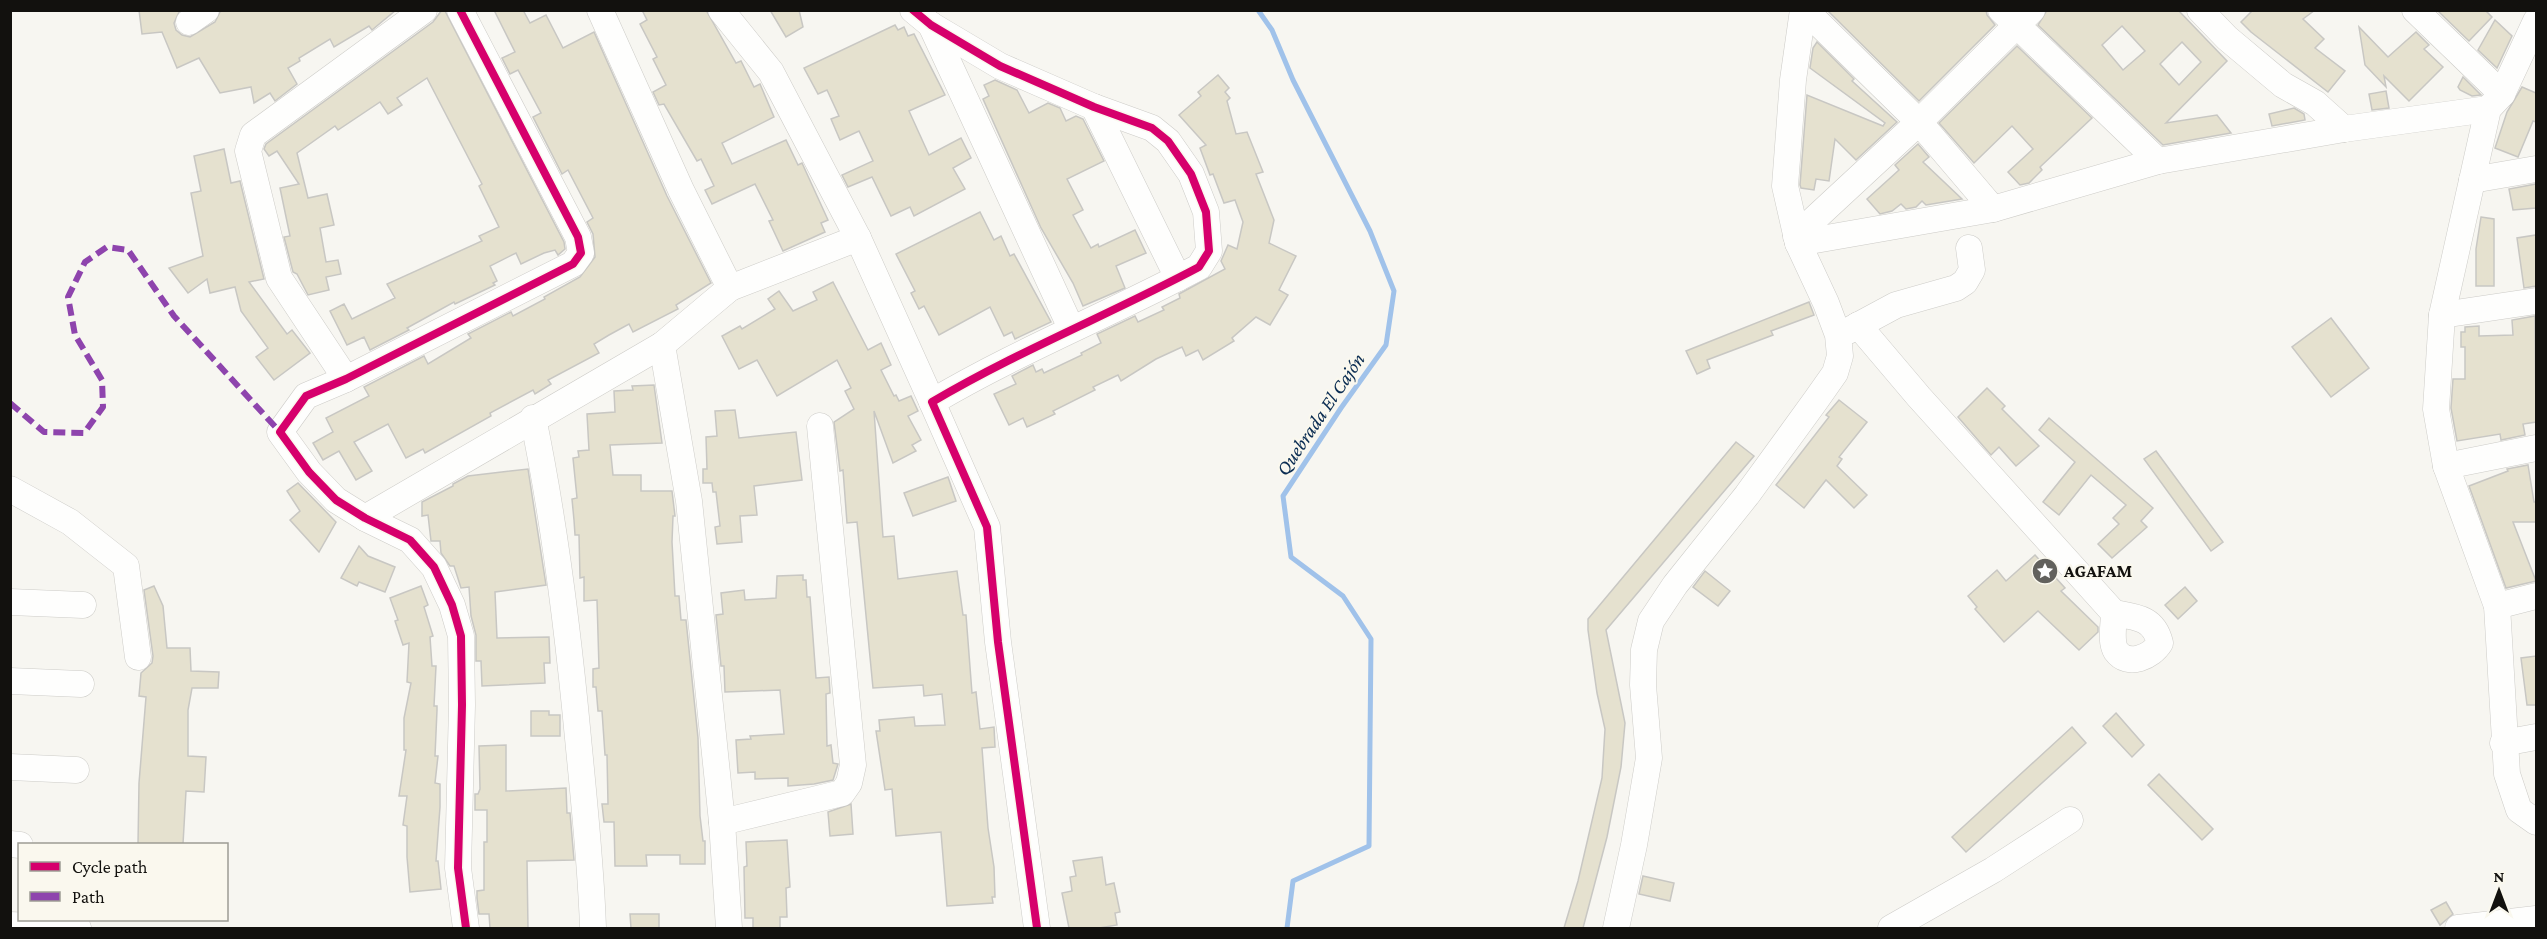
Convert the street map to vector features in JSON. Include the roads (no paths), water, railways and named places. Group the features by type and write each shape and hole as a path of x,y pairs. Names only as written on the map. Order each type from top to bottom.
{"street":[{"path":"346,379 279,278 248,151 254,135 424,10"},
{"path":"460,10 578,237 581,253 573,264 346,379 306,396 280,432 309,471 336,500 365,518 410,540 434,567 452,605 461,636 462,705 458,868 466,928"},
{"path":"600,10 681,190 730,288"},
{"path":"722,10 771,72 858,238 987,527 998,642 1037,928"},
{"path":"1804,10 1919,122 1993,208"},
{"path":"1804,10 1793,80 1785,186 1797,239 1826,303 1848,330 1919,397 2114,613"},
{"path":"2200,10 2227,38 2283,85 2315,102 2344,129"},
{"path":"2415,10 2495,102"},
{"path":"1797,239 1919,122 2017,15 2158,161"},
{"path":"922,18 1000,66 1094,107 1152,128 1168,141 1191,174 1206,212 1209,250 1199,267 972,378 932,402"},
{"path":"922,18 1071,328"},
{"path":"2536,21 2495,102 2472,180 2442,315 2436,409 2446,466 2497,606 2507,774 2519,810 2536,822"},
{"path":"1797,239 1993,208 2158,161 2495,102"},
{"path":"1094,107 1178,278"},
{"path":"2472,180 2536,169"},
{"path":"365,518 533,418 662,345 730,288 858,238"},
{"path":"1616,928 1634,845 1649,758 1643,685 1644,650 1651,621 1675,585 1747,495 1835,373 1848,330 1896,305 1956,288 1965,282 1972,270 1970,248"},
{"path":"2442,315 2536,301"},
{"path":"662,345 689,501 722,822 729,928"},
{"path":"533,418 548,490 571,664 592,878 593,928"},
{"path":"722,822 842,793 849,783 853,765 820,426"},
{"path":"2446,466 2536,448"},
{"path":"10,489 70,522 126,566 138,657"},
{"path":"2497,606 2536,596"},
{"path":"10,602 83,604"},
{"path":"10,681 81,684"},
{"path":"2504,743 2536,737"},
{"path":"10,767 76,770"},
{"path":"1891,928 1993,870 2070,820"},
{"path":"2458,928 2536,919"},
{"path":"10,925 78,928"}],"waterway":[{"name":"Quebrada El Cajón","path":"1258,10 1272,30 1293,80 1370,231 1394,291 1386,345 1283,496 1291,557 1343,596 1371,639 1369,846 1293,881 1287,928"}],"place":[{"name":"AGAFAM","path":"2045,571"}]}
